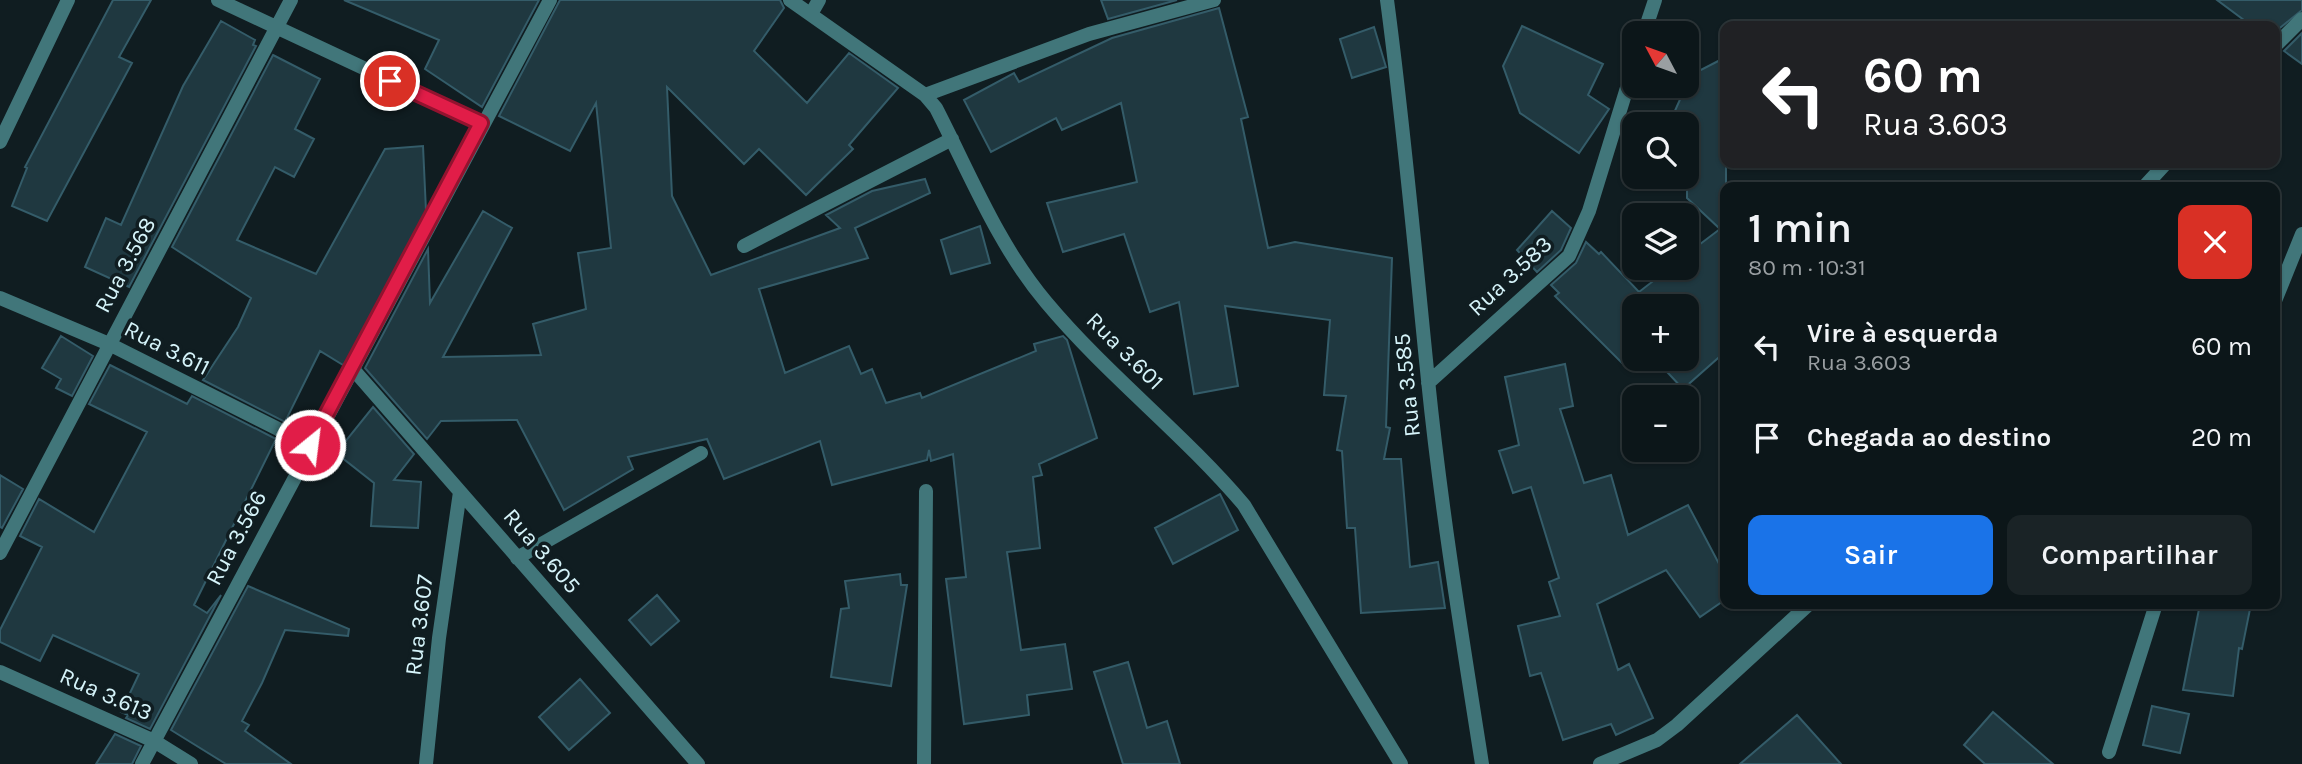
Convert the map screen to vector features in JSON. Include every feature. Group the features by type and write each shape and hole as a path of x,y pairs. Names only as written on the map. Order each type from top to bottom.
{"street":[{"path":"0,142 68,0"},
{"path":"218,0 481,123"},
{"name":"Rua 3.568","path":"0,553 291,0"},
{"name":"Rua 3.566","path":"142,764 481,123 550,0"},
{"name":"Rua 3.601","path":"790,0 925,95 951,139 1007,250 1073,333 1220,476 1244,505 1401,764"},
{"path":"811,14 819,0"},
{"path":"925,95 1089,34 1214,0"},
{"name":"Rua 3.585","path":"1387,0 1404,127 1428,383 1458,614 1482,764"},
{"path":"1648,21 1655,0"},
{"path":"2280,41 2302,19"},
{"name":"Rua 3.583","path":"1428,383 1569,256 1589,211 1624,98"},
{"path":"744,246 951,139"},
{"path":"2149,182 2161,168"},
{"path":"2280,289 2302,234"},
{"name":"Rua 3.611","path":"0,298 109,344 310,445"},
{"name":"Rua 3.605","path":"352,368 698,764"},
{"path":"517,558 701,453"},
{"path":"924,764 926,491"},
{"name":"Rua 3.607","path":"426,764 439,638 460,492"},
{"path":"1600,764 1657,740 1677,725 1804,609"},
{"path":"2109,752 2154,609"},
{"name":"Rua 3.613","path":"0,672 155,741 191,764"}],"building":[{"path":"113,0 151,0 119,57 132,63 47,221 12,206 27,168 25,167"},
{"path":"344,0 539,0 482,107 425,69 439,40"},
{"path":"560,0 780,0 784,8 754,51 807,103 849,53 898,88 849,145 853,149 806,195 759,149 744,164 667,87 672,196 711,275 840,228 826,215 872,191 925,179 930,193 855,228 868,258 759,289 785,373 849,346 861,374 872,369 886,403 920,393 922,398 1036,351 1034,344 1063,336 1067,340 1097,438 1039,464 1042,475 1033,477 1040,548 1007,552 1021,650 1065,644 1072,689 1027,695 1029,715 964,724 946,579 966,577 953,454 931,461 929,450 927,460 832,485 820,441 724,479 707,439 628,457 633,469 564,510 517,420 441,421 427,439 365,368 428,249 430,303 483,211 512,228 443,357 541,355 533,324 586,309 578,253 611,248 596,103 570,151 499,116"},
{"path":"1101,0 1177,0 1108,19"},
{"path":"2217,0 2302,0 2302,10 2280,28 2280,21 2245,21"},
{"path":"1219,8 1248,117 1241,119 1268,248 1295,242 1392,258 1386,427 1390,428 1384,459 1401,459 1410,567 1438,562 1445,608 1361,613 1355,528 1347,528 1342,451 1337,450 1346,396 1324,395 1330,320 1225,306 1238,386 1194,394 1179,302 1150,312 1124,234 1063,252 1047,203 1137,182 1121,103 1062,130 1056,118 991,152 964,100 1014,73 1019,82 1112,38"},
{"path":"221,21 255,40 253,45 256,46 129,287 85,267 106,218 121,225 183,86"},
{"path":"1522,26 1603,64 1588,95 1609,109 1579,153 1520,113 1503,66"},
{"path":"1374,27 1386,67 1352,78 1340,39"},
{"path":"2302,33 2302,64 2284,51"},
{"path":"273,55 320,79 295,129 314,139 294,177 275,167 237,240 316,274 385,149 423,146 426,211 347,360 343,365 320,351 285,422 203,380 238,327 251,298 172,247"},
{"path":"1720,60 1720,168 1726,168 1726,182 1720,182 1720,229 1699,209 1699,203 1692,203 1687,198 1687,189 1699,189 1699,112 1674,112 1681,98 1699,98 1699,71"},
{"path":"1552,211 1571,228 1561,250 1537,272 1517,250"},
{"path":"980,226 990,263 951,274 941,240"},
{"path":"1720,229 1720,356 1688,385 1679,385 1666,371 1699,371 1699,294 1622,294 1622,363 1555,296 1559,293 1551,285 1576,263 1586,242 1599,254 1601,252 1622,274 1622,280 1628,280 1639,292 1654,280 1699,280 1699,245"},
{"path":"61,336 93,356 72,396 56,388 61,379 42,368"},
{"path":"1565,364 1573,406 1560,409 1584,483 1611,475 1628,535 1688,505 1720,566 1720,603 1700,617 1666,570 1597,604 1618,670 1629,664 1653,718 1616,735 1611,724 1563,740 1541,673 1530,676 1518,626 1560,616 1549,582 1559,578 1531,487 1513,493 1499,451 1519,445 1505,377"},
{"path":"110,365 187,404 192,396 276,439 194,605 207,613 221,595 150,729 126,718 128,715 121,712 139,674 53,635 40,661 0,642 0,630 42,547 20,536 39,499 94,532 147,432 89,404"},
{"path":"373,407 414,454 394,480 421,482 418,528 371,526 374,483 336,453"},
{"path":"0,475 23,489 2,528 0,527"},
{"path":"1220,494 1238,530 1173,564 1155,528"},
{"path":"900,574 901,585 907,585 891,686 831,677 841,609 849,608 845,581"},
{"path":"248,586 349,629 348,636 285,630 242,721 249,725 245,731 291,764 226,764 171,730"},
{"path":"657,595 679,621 651,645 629,620"},
{"path":"2199,609 2250,609 2242,649 2239,648 2233,696 2183,690"},
{"path":"1128,662 1147,728 1167,721 1180,764 1123,764 1094,672"},
{"path":"580,679 610,713 569,750 539,717"},
{"path":"2152,706 2189,714 2180,753 2143,745"},
{"path":"1993,712 2053,764 1985,764 1964,745"},
{"path":"1797,715 1841,764 1740,764"},
{"path":"115,734 141,746 132,764 96,764"}],"route":[{"path":"310,445 481,123 390,81"}]}
